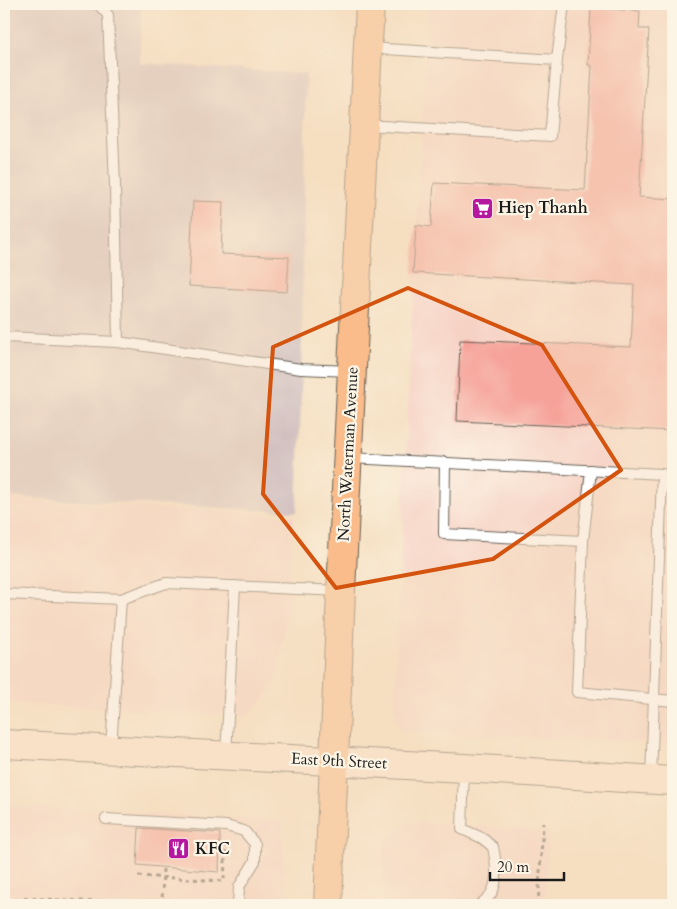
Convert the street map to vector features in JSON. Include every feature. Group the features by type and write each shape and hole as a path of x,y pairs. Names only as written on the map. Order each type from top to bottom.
{"main road":[{"name":"North Waterman Avenue","path":"328,905 341,592 370,4"}],"street":[{"name":"East 9th Street","path":"4,746 226,755 662,781"}],"lane":[{"path":"98,4 108,15 115,185 118,342"},
{"path":"364,125 550,136 564,4"},
{"path":"368,48 558,60"},
{"path":"4,337 118,342 301,369 352,371"},
{"path":"348,458 673,474"},
{"path":"445,462 444,534 583,541"},
{"path":"591,470 583,541 577,692 673,701"},
{"path":"662,474 654,699 662,781"},
{"path":"4,594 120,599 166,583 341,592"},
{"path":"226,755 235,586"},
{"path":"111,749 120,599"},
{"path":"464,768 462,829 482,838 494,847 496,862 496,878 491,894 480,905"},
{"path":"106,819 226,826 244,831 255,844 255,861 239,887 238,905"}],"path":[{"path":"538,905 543,823"},
{"path":"138,876 224,881 226,826"},
{"path":"162,905 163,867"},
{"path":"24,898 153,905"}],"highlighted area":[{"path":"408,288 542,345 621,470 493,559 336,588 263,494 273,347"}],"shaded area":[{"path":"4,4 141,4 140,63 306,74 301,400 297,512 4,497"},
{"path":"428,4 673,4 673,744 402,731 394,710"},
{"path":"4,499 294,516 289,601 276,683 248,716 4,703"},
{"path":"4,806 282,821 287,905 4,905"},
{"path":"408,822 549,831 545,905 382,905 385,843"}],"building":[{"path":"591,8 640,11 639,29 649,29 639,197 673,199 673,431 457,421 460,340 631,347 634,285 413,273 416,225 431,227 434,183 585,190 592,66 588,65"},
{"path":"193,201 223,202 221,254 289,257 287,292 189,286"},
{"name":"KFC","path":"139,828 220,833 219,872 137,865"}],"place":[{"name":"Hiep Thanh","path":"482,208"},
{"name":"KFC","path":"179,849"}]}
